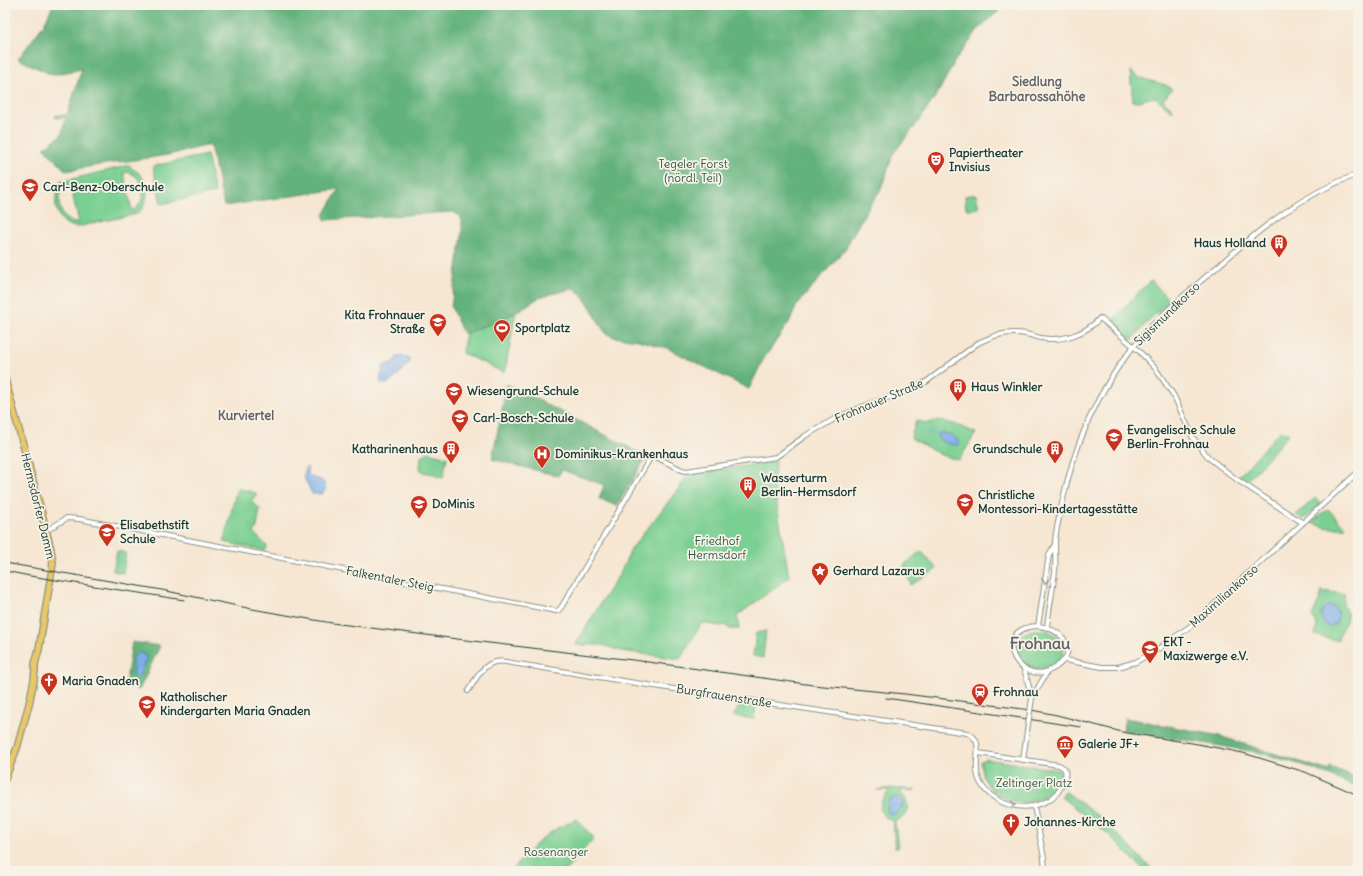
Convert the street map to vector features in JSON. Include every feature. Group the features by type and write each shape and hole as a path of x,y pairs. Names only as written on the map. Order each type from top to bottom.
{"main road":[{"name":"Hermsdorfer Damm","path":"5,379 52,556 52,567 25,720 17,748 5,779"}],"street":[{"name":"Sigismundkorso","path":"1047,627 1055,569 1055,544 1069,472 1086,425 1106,386 1133,346 1168,310 1265,226 1300,202 1326,188 1358,174"},
{"name":"Frohnauer Straße","path":"652,455 686,471 776,457 805,436 838,417 867,404 910,390 926,382 978,343 988,338 1005,333 1016,333 1049,339 1063,338 1094,324 1100,318 1133,346"},
{"path":"1133,346 1153,365 1168,385 1193,438 1209,458 1236,480 1303,523"},
{"name":"Falkentaler Steig","path":"46,531 67,518 79,519 556,611 562,606 652,455"},
{"name":"Maximiliankorso","path":"1065,660 1089,665 1116,667 1136,662 1149,655 1192,624 1358,472"},
{"name":"Sigismundkorso","path":"1038,626 1049,555 1055,544"},
{"path":"1024,668 1036,673 1047,672 1057,667 1065,660 1068,650 1063,638 1056,631 1047,627 1038,626 1027,628 1018,632 1011,643 1011,652 1024,668 1032,698"},
{"name":"Burgfrauenstraße","path":"468,690 482,670 490,664 498,662 512,663 967,732 975,738 978,753"},
{"path":"1023,760 1032,698 1047,672"},
{"path":"978,753 1023,760 1059,765 1066,771 1064,782 1056,794 1046,802 1034,806 1014,806 1002,802 990,794 982,786 976,768 978,753"},
{"path":"1034,806 1045,871"}],"green space":[{"name":"Tegeler Forst (nördl. Teil)","path":"53,5 1005,5 978,30 956,59 939,91 919,121 893,154 881,189 866,211 845,249 797,305 790,321 763,360 749,389 667,348 638,340 614,337 607,334 590,306 575,288 540,297 500,320 463,333 451,307 462,235 462,220 454,212 325,220 324,215 339,189 224,206 210,145 168,155 66,171 44,148 61,135 66,118 55,118 56,115 67,115 82,69 52,75 18,59 44,24"},
{"path":"1132,70 1131,72 1140,78 1166,85 1172,89 1163,100 1173,109 1172,111 1155,97 1133,102 1130,71"},
{"path":"207,155 215,193 161,204 153,166"},
{"path":"130,165 131,168 142,177 147,190 147,196 142,209 137,214 76,227 64,222 57,211 56,197 61,184 60,182","holes":["126,172 137,178 141,183 142,189 143,196 141,202 132,211 124,173","70,184 79,222 72,222 67,219 60,207 60,193 64,187"]},
{"path":"975,194 979,208 966,208 965,196"},
{"path":"1150,281 1153,282 1170,301 1150,319 1131,341 1111,325 1110,322"},
{"path":"516,312 505,371 503,372 462,353 466,333"},
{"path":"507,384 644,455 645,459 617,506 599,499 604,485 562,470 558,476 492,459"},
{"path":"939,420 957,425 976,433 959,460 941,455 911,438 916,421 928,423"},
{"path":"1281,431 1289,434 1247,481 1239,476 1279,432"},
{"path":"428,452 447,457 443,478 434,474 423,472 420,469 421,457"},
{"name":"Friedhof Hermsdorf","path":"776,461 773,481 789,577 737,616 739,629 730,629 725,625 719,626 702,623 680,659 621,651 602,645 575,645 620,573 632,548 688,475"},
{"path":"237,488 256,493 256,496 251,501 260,509 257,527 254,533 267,546 265,551 224,542"},
{"path":"1315,498 1322,504 1304,519 1296,515"},
{"path":"1328,509 1345,528 1329,528 1311,523"},
{"path":"117,551 126,553 123,573 113,571"},
{"path":"921,551 937,569 911,585 904,565"},
{"path":"1322,591 1345,594 1343,605 1347,613 1347,619 1338,641 1315,635 1317,626 1312,617"},
{"path":"1033,630 1043,630 1052,633 1059,638 1063,645 1064,652 1061,659 1055,665 1045,669 1036,669 1028,667 1016,656 1014,648 1016,641 1022,635"},
{"path":"766,631 763,658 753,656 756,633"},
{"path":"132,642 160,646 139,690 126,681"},
{"path":"741,704 756,706 754,719 733,716"},
{"path":"1125,718 1216,735 1329,771 1330,767 1358,778 1358,788 1306,766 1257,752 1123,730"},
{"name":"Zeltinger Platz","path":"986,759 1059,770 1061,775 1053,789 1042,797 1028,802 1015,801 1002,797 991,789 983,777 981,761"},
{"path":"892,788 915,790 902,790 901,793 906,801 907,809 904,816 895,821 898,848 895,848 893,821 886,818 881,812 882,802 889,790 877,790"},
{"path":"1065,791 1103,820 1151,868 1152,871 1145,871 1108,834 1061,797"},
{"name":"Rosenanger","path":"576,819 594,838 565,871 512,871 544,838 556,829"}],"water":[{"path":"400,356 408,357 410,361 390,382 387,384 381,383 380,380 381,372 383,372 383,366 393,362"},
{"path":"943,433 955,437 959,444 949,444 940,440 937,434"},
{"path":"306,467 308,475 322,481 325,485 325,490 322,494 312,494 304,478"},
{"path":"1328,605 1334,607 1338,614 1336,623 1329,627 1323,622 1321,616 1321,613"},
{"path":"138,652 147,657 139,676 136,679 132,661"},
{"path":"895,797 899,798 903,802 899,811 892,815 887,811 888,801"}],"waterway":[{"path":"922,433 927,434 933,432 938,434"}],"tram line":[{"path":"5,563 162,590 252,609 332,623 641,661 813,685 905,694 1031,710 1057,715 1122,732 1243,753 1305,772 1358,795"},
{"path":"5,571 184,600"},
{"path":"886,698 1081,727"}],"place":[{"name":"Papiertheater Invisius","path":"936,175"},
{"name":"Carl-Benz-Oberschule","path":"30,202"},
{"name":"Haus Holland","path":"1279,258"},
{"name":"Kita Frohnauer Straße","path":"438,337"},
{"name":"Sportplatz","path":"502,343"},
{"name":"Haus Winkler","path":"958,402"},
{"name":"Wiesengrund-Schule","path":"454,406"},
{"name":"Carl-Bosch-Schule","path":"460,433"},
{"name":"Evangelische Schule Berlin-Frohnau","path":"1114,452"},
{"name":"Katharinenhaus","path":"451,464"},
{"name":"Grundschule","path":"1055,464"},
{"name":"Dominikus-Krankenhaus","path":"542,469"},
{"name":"Wasserturm Berlin-Hermsdorf","path":"748,500"},
{"name":"Christliche Montessori-Kindertagesstätte","path":"965,517"},
{"name":"DoMinis","path":"419,519"},
{"name":"Elisabethstift Schule","path":"107,547"},
{"name":"Gerhard Lazarus","path":"820,586"},
{"name":"EKT - Maxizwerge e.V.","path":"1150,664"},
{"name":"Maria Gnaden","path":"49,696"},
{"name":"Frohnau","path":"980,707"},
{"name":"Katholischer Kindergarten Maria Gnaden","path":"147,719"},
{"name":"Galerie JF+","path":"1065,759"},
{"name":"Johannes-Kirche","path":"1011,837"}],"district":[{"name":"Siedlung Barbarossahöhe","path":"1037,88"},
{"name":"Kurviertel","path":"246,415"},
{"name":"Frohnau","path":"1040,643"}]}
